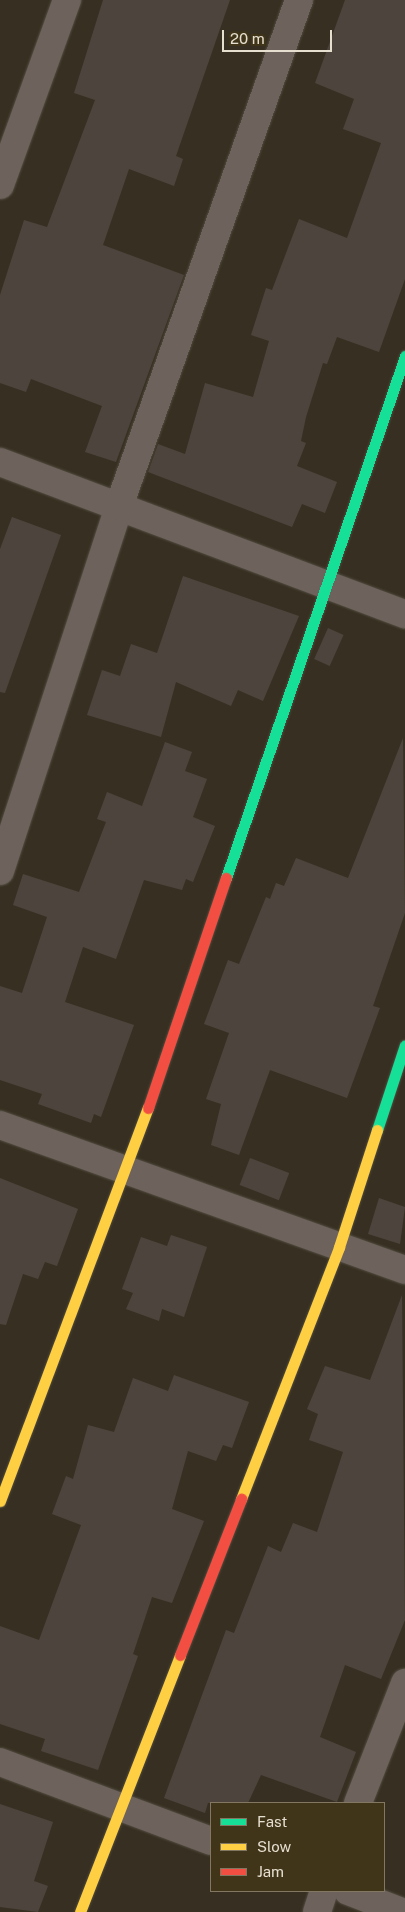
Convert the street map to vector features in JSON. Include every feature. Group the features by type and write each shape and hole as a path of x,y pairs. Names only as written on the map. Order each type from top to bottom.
{"street":[{"path":"0,185 67,0"},
{"path":"0,871 119,506 299,0"},
{"path":"0,1501 126,1171 324,582 405,356"},
{"path":"0,462 405,614"},
{"path":"80,1912 118,1808 339,1247 405,1045"},
{"path":"0,1125 405,1270"},
{"path":"358,1802 405,1683"},
{"path":"0,1762 118,1808 210,1841"},
{"path":"317,1912 324,1892"},
{"path":"351,1892 402,1912"}],"building":[{"path":"103,0 230,0 176,156 183,159 174,186 129,169 103,245 184,275 116,462 85,452 102,406 31,379 26,392 0,383 0,295 24,220 47,227 95,100 74,93"},
{"path":"345,0 405,0 405,279 379,352 337,337 327,364 323,363 306,417 301,441 306,443 297,466 337,482 325,513 302,504 292,527 148,472 158,444 185,454 205,383 253,397 269,341 251,335 266,288 272,290 299,219 347,238 381,143 343,129 354,99 315,83"},
{"path":"12,517 61,535 5,693 0,692 0,549"},
{"path":"183,576 299,616 263,701 238,690 231,706 176,682 161,737 87,715 102,670 120,676 131,644 157,653"},
{"path":"328,628 344,635 330,666 314,659"},
{"path":"403,738 405,913 373,1006 380,1008 347,1098 270,1070 239,1155 211,1145 221,1104 206,1099 229,1033 204,1024 228,960 239,964 266,897 270,899 276,883 284,886 296,858 348,878"},
{"path":"165,742 192,752 185,771 207,779 193,817 215,826 193,882 186,879 182,890 144,880 116,959 83,947 65,1002 134,1025 101,1117 94,1114 91,1123 38,1104 42,1094 0,1080 0,986 22,993 47,917 13,905 23,874 79,892 106,822 97,819 107,792 142,806"},
{"path":"250,1158 289,1173 279,1200 240,1185"},
{"path":"0,1178 78,1209 57,1266 45,1262 38,1279 23,1274 6,1325 0,1324"},
{"path":"379,1198 405,1207 400,1244 368,1234"},
{"path":"171,1235 207,1247 184,1317 162,1309 159,1321 126,1309 133,1293 122,1289 141,1237 167,1246"},
{"path":"402,1295 405,1620 381,1679 345,1665 320,1737 356,1752 337,1802 261,1775 248,1802 210,1802 205,1813 164,1798 226,1630 234,1633 268,1546 281,1552 293,1523 317,1532 343,1452 309,1440 318,1414 307,1409 325,1366 370,1380"},
{"path":"174,1375 249,1402 232,1448 223,1445 216,1461 188,1451 172,1509 204,1521 172,1603 152,1597 133,1654 138,1656 98,1770 41,1751 45,1739 0,1724 0,1626 39,1640 81,1525 52,1514 66,1476 73,1479 88,1425 114,1432 133,1378 168,1391"},
{"path":"0,1804 53,1822 34,1881 48,1886 38,1912 0,1907"}],"traffic: fast":[{"path":"226,878 405,356"},
{"path":"377,1130 405,1045"}],"traffic: slow":[{"path":"0,1501 148,1108"},
{"path":"241,1499 339,1247 377,1130"},
{"path":"80,1912 180,1655"}],"traffic: jam":[{"path":"148,1108 226,878"},
{"path":"180,1655 241,1499"}]}
